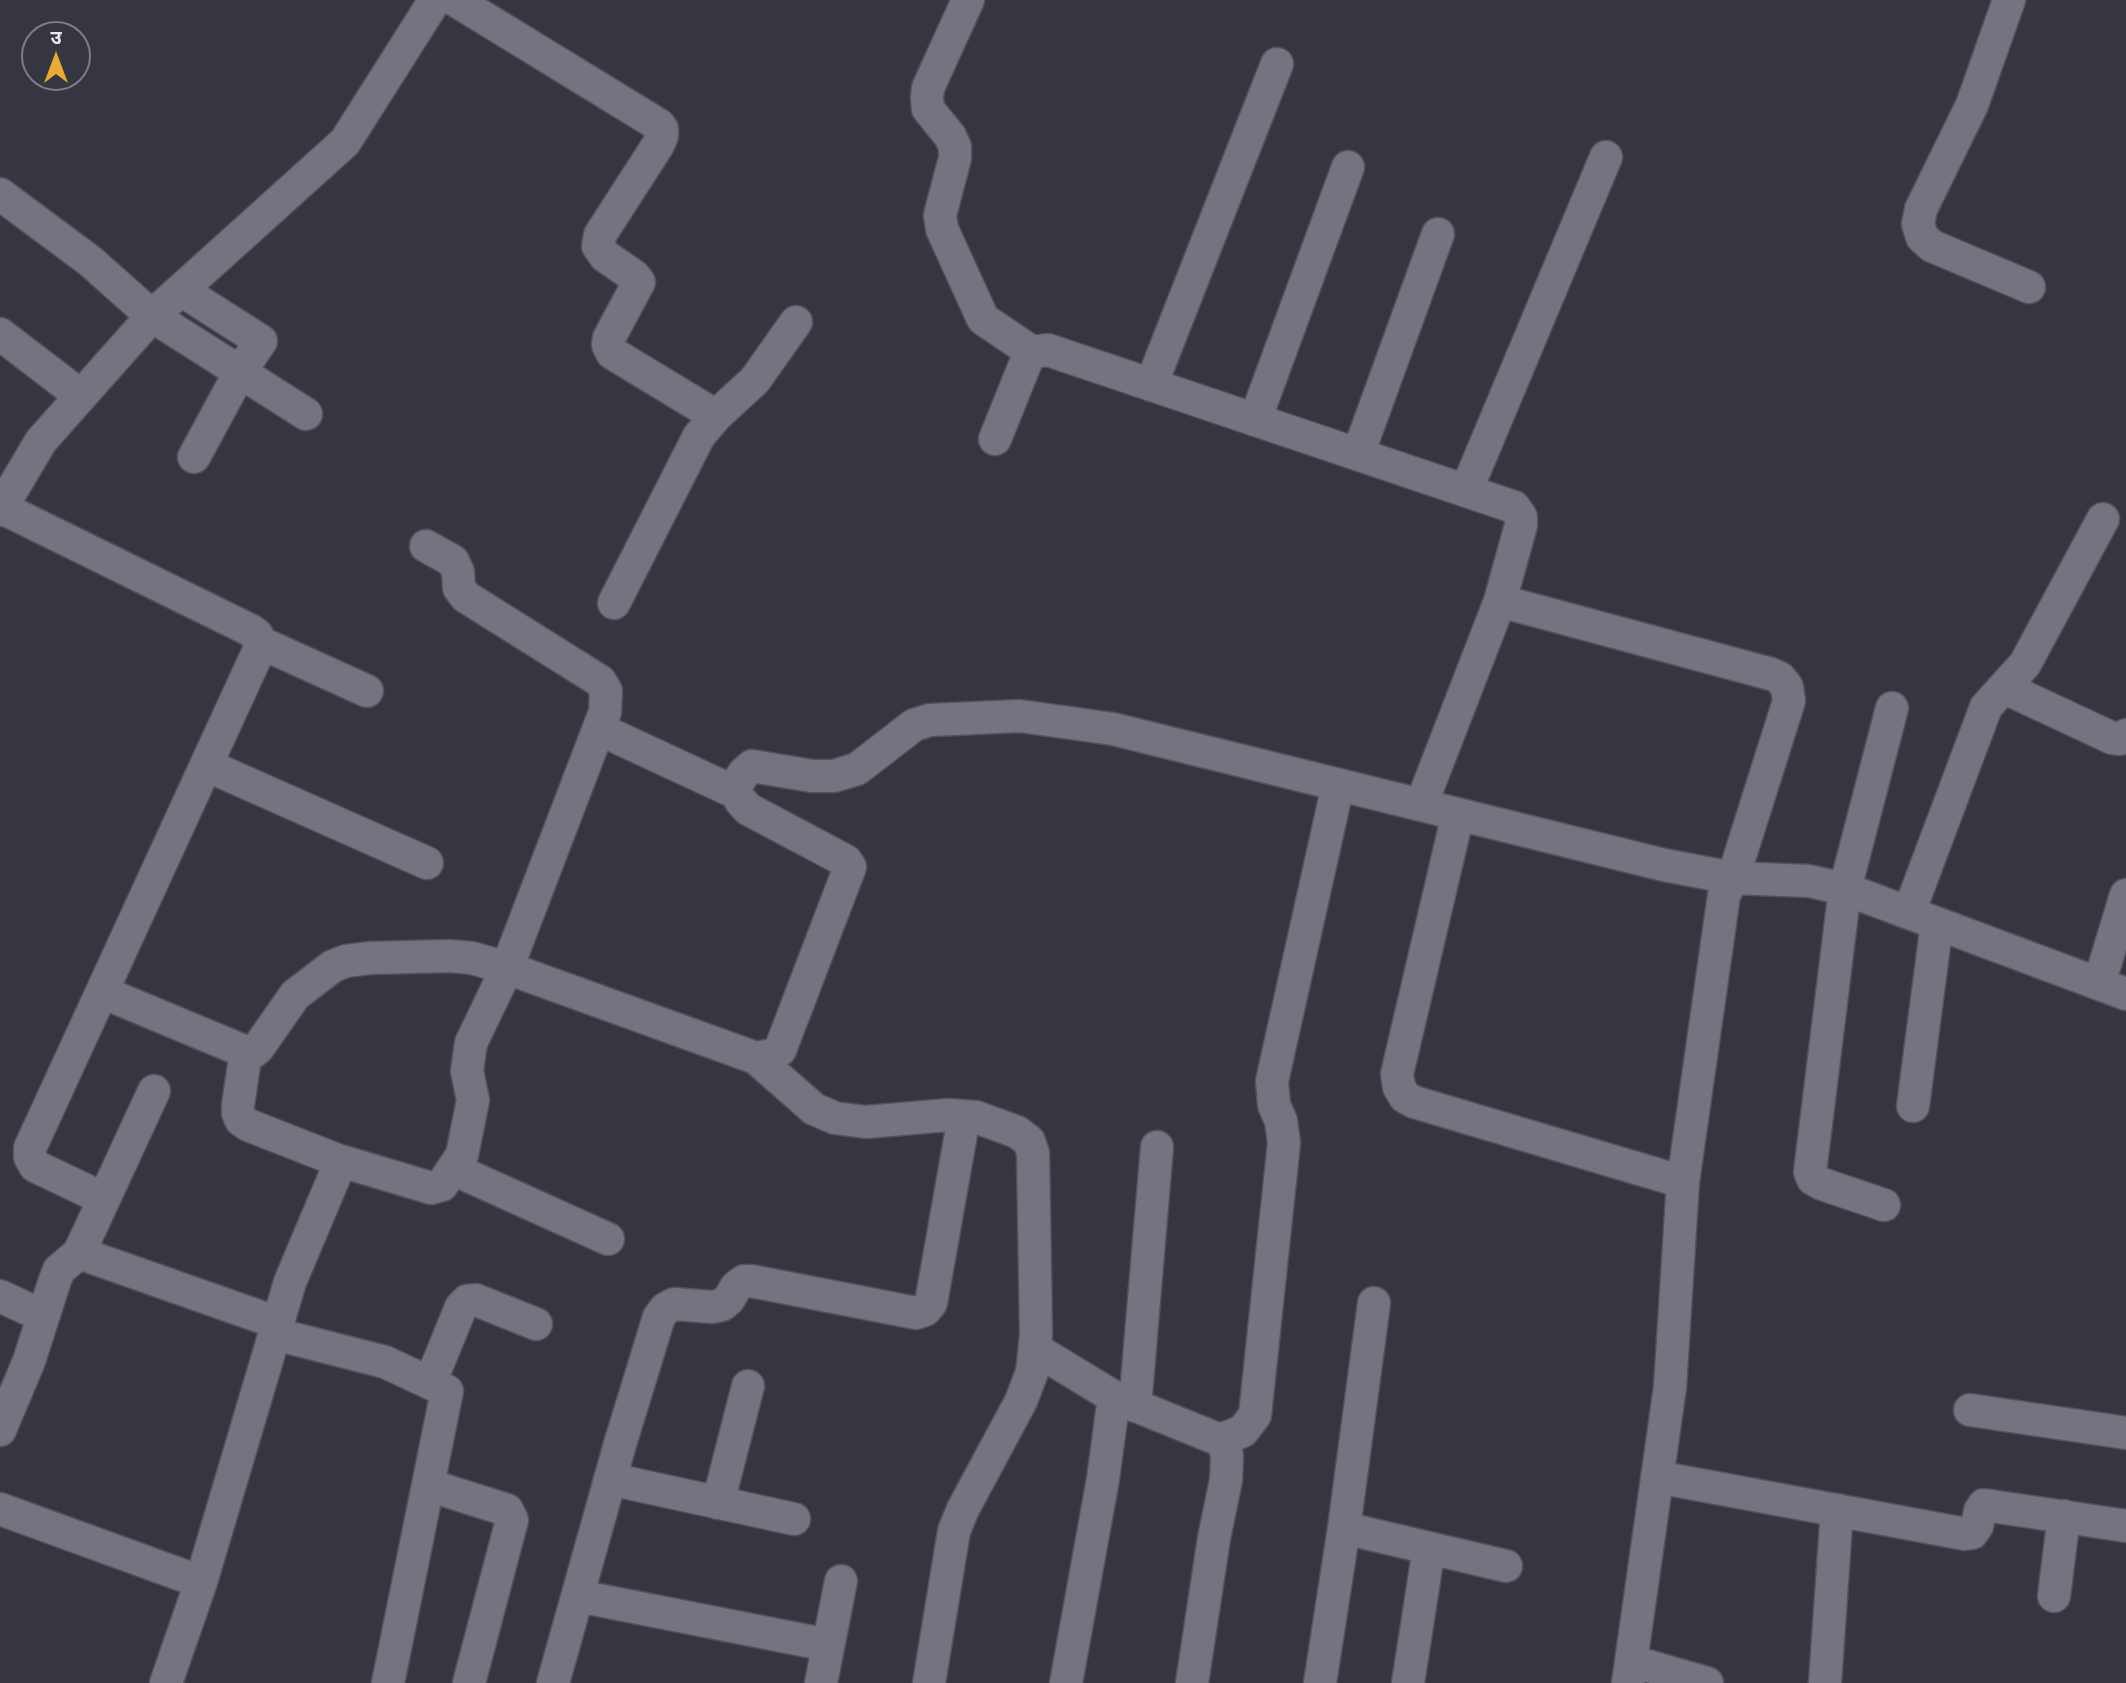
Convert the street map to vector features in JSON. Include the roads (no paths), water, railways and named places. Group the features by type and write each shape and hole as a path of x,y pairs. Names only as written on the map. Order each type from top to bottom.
{"street":[{"path":"104,1199 34,1166 30,1148 259,650 259,642 252,631 1,509 41,441 152,316 345,142 435,0"},
{"path":"455,0 662,129 658,145 600,235 598,246 605,256 639,282 609,338 608,345 612,353 716,416"},
{"path":"968,0 928,88 927,98 928,109 950,136 955,148 955,158 940,215 942,229 983,318 1032,352 1048,350 1358,454 1514,507 1521,517 1500,601 1421,805"},
{"path":"2008,0 1972,105 1921,209 1918,223 1922,237 1932,246 2029,287"},
{"path":"1151,385 1277,64"},
{"path":"1466,491 1606,157"},
{"path":"1255,420 1348,167"},
{"path":"0,194 90,261 152,316 306,414"},
{"path":"1358,454 1438,234"},
{"path":"180,290 260,339 261,344 240,372 194,457"},
{"path":"614,603 699,436 716,416 755,380 796,322"},
{"path":"0,334 81,396"},
{"path":"995,439 1032,352"},
{"path":"1913,1107 1923,918 1986,707 2025,664 2103,519"},
{"path":"246,1052 238,1113 241,1120 248,1125 345,1163 431,1188 442,1185 462,1155 473,1100 467,1070 471,1044 507,968 599,729 607,700 606,691 600,681 466,597 459,587 458,572 453,561 426,546"},
{"path":"1500,601 1780,678 1787,687 1789,701 1732,878 1724,895 1683,1182 1670,1387 1630,1672 1707,1683"},
{"path":"259,642 367,691"},
{"path":"2005,688 2112,738 2120,739 2126,735"},
{"path":"1884,1205 1822,1184 1813,1179 1810,1172 1845,889 1892,708"},
{"path":"734,788 749,766 812,776 834,776 858,769 914,725 930,720 1020,716 1113,729 1664,865 1732,878 1809,881 1845,889 2113,989 2126,895"},
{"path":"599,729 722,788 734,788"},
{"path":"206,765 427,863"},
{"path":"1035,1349 1124,1401 1220,1440 1243,1431 1255,1415 1284,1143 1281,1121 1274,1105 1272,1081 1338,785"},
{"path":"734,788 748,809 846,861 849,867 780,1051 756,1058"},
{"path":"1458,814 1397,1074 1399,1087 1405,1097 1414,1102 1683,1182"},
{"path":"102,992 246,1052 253,1052 295,995 333,966 346,961 450,956 472,958 507,968 756,1058 814,1109 835,1118 866,1122 948,1115 976,1117 1017,1132 1029,1141 1033,1153 1035,1349 1032,1371 1021,1401 963,1508 954,1531 929,1683"},
{"path":"0,1430 29,1361 60,1270 79,1253 154,1091"},
{"path":"562,1681 578,1596 610,1479 659,1317 665,1308 674,1304 712,1307 722,1305 736,1287 744,1281 751,1281 916,1313 925,1310 931,1303 964,1117"},
{"path":"1066,1683 1103,1479 1124,1401 1157,1147"},
{"path":"166,1683 201,1582 289,1283 341,1161 345,1163"},
{"path":"453,1169 608,1239"},
{"path":"79,1253 276,1328 385,1362 447,1391 388,1683"},
{"path":"0,1296 43,1316"},
{"path":"430,1383 461,1307 467,1301 476,1300 536,1324"},
{"path":"1320,1683 1374,1303"},
{"path":"718,1503 748,1386"},
{"path":"1969,1410 2126,1433"},
{"path":"1192,1683 1214,1538 1226,1480 1227,1456 1220,1440"},
{"path":"1657,1477 1965,1534 1972,1533 1978,1527 1980,1511 1984,1505 2126,1526"},
{"path":"610,1479 794,1519"},
{"path":"428,1485 507,1510 512,1520 469,1683"},
{"path":"0,1510 201,1582"},
{"path":"1825,1683 1838,1510"},
{"path":"2054,1596 2064,1516"},
{"path":"1344,1528 1506,1566"},
{"path":"1408,1683 1429,1548"},
{"path":"821,1683 841,1581"},
{"path":"578,1596 828,1646"}]}
